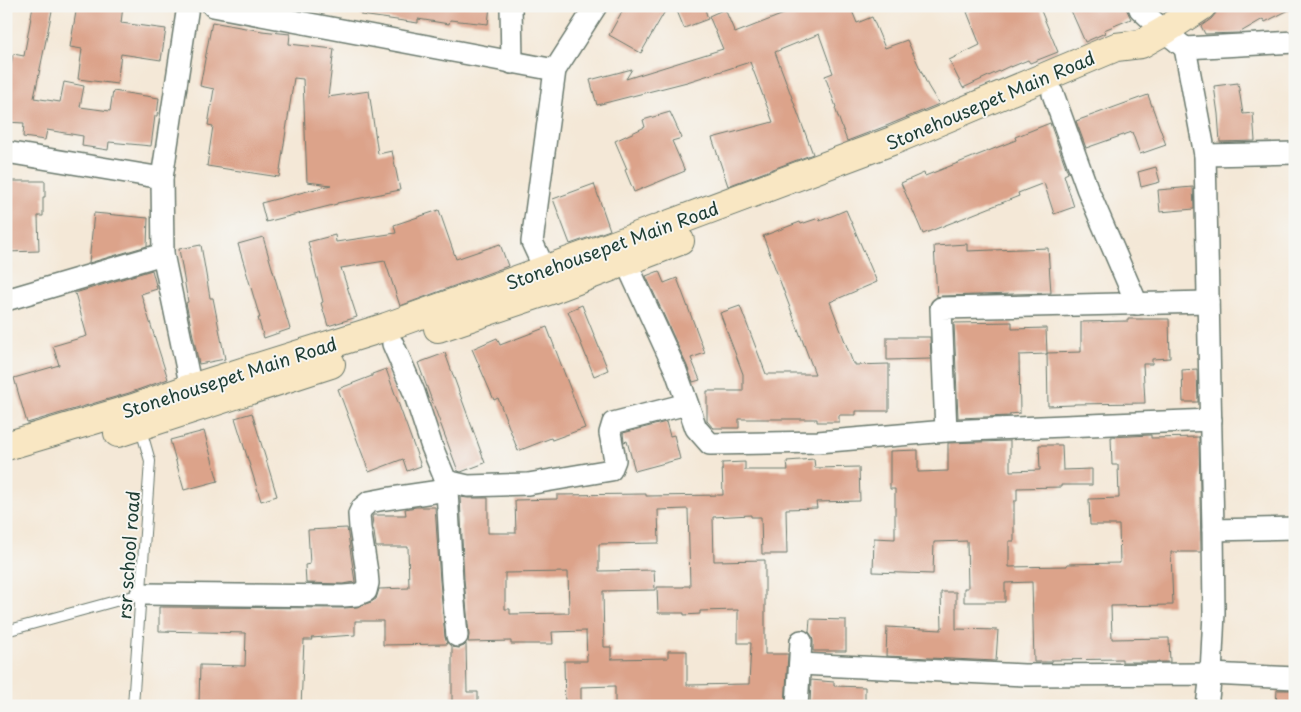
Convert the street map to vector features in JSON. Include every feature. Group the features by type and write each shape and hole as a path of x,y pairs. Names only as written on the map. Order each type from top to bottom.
{"main road":[{"name":"Stonehousepet Main Road","path":"6,446 137,417 194,398 386,326 437,318 548,280 622,252 892,141 1003,105 1116,47 1153,38 1202,6"},
{"path":"1003,105 1053,94 1124,63 1153,38"},
{"path":"194,398 393,344 437,318"},
{"path":"6,465 137,417"}],"street":[{"path":"188,6 162,178 164,254 194,398"},
{"path":"213,6 555,70"},
{"path":"511,6 512,63"},
{"path":"548,280 532,242 555,70 596,6"},
{"path":"1139,6 1153,38 1185,48 1295,42"},
{"path":"1185,48 1205,155 1214,613 1211,674 1207,706"},
{"path":"1053,94 1087,188 1137,304"},
{"path":"6,152 162,178"},
{"path":"1205,155 1295,153"},
{"path":"622,252 676,371 696,428 710,444 818,442 946,430 1211,420"},
{"path":"6,300 164,254"},
{"path":"946,430 941,308 1208,302"},
{"path":"393,344 414,392 446,486 457,636"},
{"path":"141,594 343,596 362,593 366,591 368,583 359,514 362,508 369,502 446,486 528,484 611,470 615,460 610,433 613,423 686,404"},
{"path":"1213,530 1295,528"},
{"path":"797,706 801,641"},
{"path":"800,664 1024,675 1211,674 1295,678"}],"lane":[{"name":"rsr school road","path":"133,706 150,461 137,417"},
{"path":"6,631 141,594"}],"building":[{"path":"33,6 53,6 34,98 60,102 64,82 84,86 80,107 110,111 113,91 159,98 151,146 109,142 108,150 82,146 83,136 47,130 45,140 23,137 24,123 6,122 6,89 13,54 24,56"},
{"path":"77,6 123,6 121,23 166,29 161,60 121,54 117,84 78,79 82,49 70,47"},
{"path":"362,6 490,6 488,24 450,20 449,24 418,19 418,23 361,15"},
{"path":"625,6 668,6 641,53 609,35"},
{"path":"675,6 704,6 708,19 684,28"},
{"path":"804,6 850,6 857,23 872,17 885,48 907,40 928,86 939,104 847,141 825,76 833,73 819,34 775,52 813,154 728,186 712,138 773,122 750,62 687,82 597,105 590,80 632,69 626,79 723,49 709,16 725,9 735,33"},
{"path":"981,6 1039,6 1058,52 1030,63 1028,60 1010,66 963,88 949,60 980,45 967,12"},
{"path":"1069,6 1125,6 1131,19 1104,30 1105,33 1085,42"},
{"path":"1223,6 1295,7 1265,22 1263,19 1239,33 1205,34 1201,26 1211,19 1217,9"},
{"path":"212,22 290,34 289,44 334,49 328,97 369,91 378,154 392,151 400,190 337,203 266,222 261,203 331,185 307,182 303,79 294,78 279,177 207,166 213,126 208,125 214,89 200,86"},
{"path":"1238,83 1243,114 1253,113 1255,141 1220,142 1214,86"},
{"path":"1148,95 1166,145 1140,154 1132,132 1086,148 1076,121"},
{"path":"670,112 682,138 672,141 685,171 634,192 615,141 645,127 643,120"},
{"path":"1050,123 1068,173 1064,175 1074,207 1054,214 1044,183 1018,193 1019,196 923,234 901,183 924,173 925,176 1016,140 1015,137"},
{"path":"1156,167 1160,182 1141,187 1138,172"},
{"path":"6,181 45,181 43,216 38,216 39,251 6,252"},
{"path":"594,184 610,230 570,244 553,199"},
{"path":"1193,187 1194,209 1160,212 1158,190"},
{"path":"439,210 456,259 500,244 508,266 400,306 385,261 341,268 357,317 328,326 308,242 335,235 336,242 396,233 394,225"},
{"path":"846,210 877,282 830,302 853,363 855,365 889,364 889,411 856,411 856,415 839,415 839,422 817,422 817,419 739,419 739,428 713,428 707,421 707,391 743,391 743,374 720,313 740,306 766,374 815,374 763,236 800,222 801,224 819,218 820,221"},
{"path":"94,213 148,218 147,246 89,263"},
{"path":"263,237 290,329 264,338 238,244"},
{"path":"967,244 967,251 1048,248 1051,293 937,297 934,246"},
{"path":"201,245 210,298 213,298 225,359 199,364 186,303 188,302 179,249"},
{"path":"152,270 157,289 141,294 168,379 129,393 27,423 14,378 59,365 53,346 87,336 75,293"},
{"path":"659,271 664,283 677,278 705,353 691,358 700,380 693,382 646,276"},
{"path":"582,305 608,370 594,376 568,311"},
{"path":"1128,319 1169,319 1170,358 1152,359 1152,364 1143,364 1145,403 1048,406 1047,353 1081,352 1081,322 1128,321"},
{"path":"1012,322 1012,329 1046,328 1047,354 1019,355 1020,413 1010,414 1010,416 958,418 954,323"},
{"path":"547,327 585,428 552,440 551,438 518,451 498,398 494,400 472,349 497,338 500,345"},
{"path":"887,337 930,337 931,359 887,360"},
{"path":"445,353 485,463 461,472 458,471 418,363"},
{"path":"386,369 421,466 407,471 403,459 369,472 338,389"},
{"path":"1197,369 1198,402 1183,402 1182,370"},
{"path":"252,413 277,496 261,501 235,418"},
{"path":"666,422 670,436 674,435 680,459 635,471 627,441 624,442 623,433"},
{"path":"204,431 218,481 184,490 170,440"},
{"path":"1151,435 1151,438 1199,437 1201,552 1171,552 1173,605 1111,606 1112,639 1169,638 1170,662 1122,662 1122,659 1034,662 1032,582 1005,583 1005,602 964,602 964,588 968,588 967,541 934,542 933,574 873,572 874,538 895,539 895,489 890,489 890,451 918,450 918,472 948,471 948,443 1010,441 1010,471 1040,470 1039,445 1062,445 1063,470 1092,469 1092,485 1017,488 1017,501 1014,501 1014,541 1009,541 1009,567 1120,563 1119,525 1090,525 1089,499 1119,498 1118,465 1112,465 1111,437"},
{"path":"814,459 815,468 859,467 860,501 816,502 817,508 786,509 787,554 762,554 761,517 751,517 751,515 713,517 714,561 765,560 765,654 788,654 785,706 615,706 615,686 581,687 581,706 565,706 564,661 587,661 586,631 552,632 553,644 511,644 511,641 468,642 460,497 488,498 488,533 516,533 515,500 557,499 557,495 723,495 722,463 745,462 745,470 788,470 787,461","holes":["688,509 690,586 657,587 658,613 684,613 684,615 700,614 700,611 738,610 738,643 751,643 749,684 687,685 687,651 668,651 668,658 611,659 611,647 604,647 603,591 655,590 654,570 599,571 599,544 659,543 658,510","568,572 569,613 510,614 510,609 505,609 505,573"]},
{"path":"435,507 447,644 383,645 383,621 355,621 355,635 304,640 301,706 243,706 243,704 199,702 200,665 245,666 246,633 159,631 159,607 344,608 357,607 371,602 376,599 379,589 409,588 408,547 376,547 372,517 373,515 406,515 405,509"},
{"path":"347,528 355,582 343,584 306,583 305,565 310,564 308,530"},
{"path":"941,592 956,592 956,629 998,630 996,661 886,656 887,627 941,630"},
{"path":"810,619 846,620 846,651 813,651 812,636 809,632"},
{"path":"466,644 467,692 478,692 478,706 452,706 452,647 459,648"},
{"path":"811,680 834,682 834,686 865,687 865,706 810,706"},
{"path":"1277,690 1295,690 1295,706 1276,706"}]}
